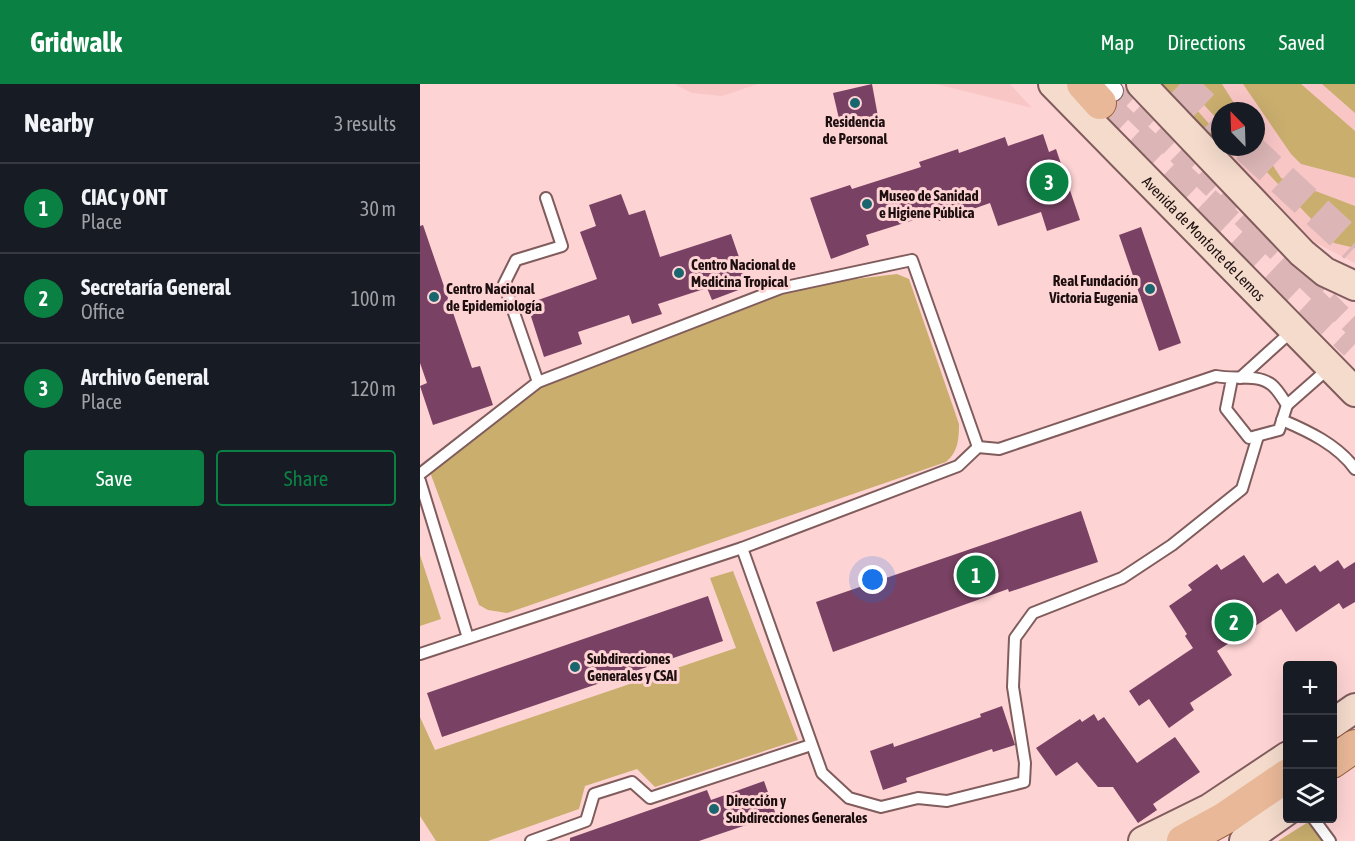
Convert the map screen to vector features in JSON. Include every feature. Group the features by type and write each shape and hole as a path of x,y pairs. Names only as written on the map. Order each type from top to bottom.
{"main road":[{"path":"1337,740 1355,727"},
{"path":"1337,759 1355,746"},
{"path":"1183,841 1225,819 1283,778"},
{"path":"1216,841 1283,797"}],"street":[{"name":"Avenida de Monforte de Lemos","path":"1053,84 1355,392"},
{"path":"1141,84 1302,253 1325,272 1355,286"},
{"path":"1337,721 1355,708"},
{"path":"1143,841 1210,808 1283,759"},
{"path":"1337,774 1355,761"},
{"path":"1244,841 1283,813"}],"lane":[{"path":"538,382 504,284 516,260 562,246 546,198"},
{"path":"420,474 538,382 781,288 912,260 978,447"},
{"path":"1293,330 1235,379 1226,409 1249,438 1279,430 1287,405 1330,367"},
{"path":"420,654 742,548 958,466 978,447 999,449 1216,376 1235,379 1249,376 1272,385 1287,405"},
{"path":"1282,420 1313,434 1349,460 1355,469"},
{"path":"742,548 822,772 849,798 881,807 918,798 946,801 1024,782 1025,763 1012,687 1015,638 1033,613 1122,578 1172,545 1242,489 1258,435"},
{"path":"420,481 468,638"},
{"path":"531,841 586,821 594,794 632,782 650,798 811,745"},
{"path":"1316,823 1330,841"}],"shaded area":[{"path":"674,84 758,84 722,96 692,93"},
{"path":"936,84 1010,84 1032,108"},
{"path":"1154,84 1355,84 1355,263 1312,241 1257,192 1223,156 1265,156 1265,102 1211,102 1211,144"},
{"path":"1154,84 1180,84 1180,91 1211,126 1211,140 1208,142"},
{"path":"1190,84 1222,84 1233,102 1211,102 1211,112 1190,90"},
{"path":"1243,84 1301,84 1355,131 1355,178 1301,164 1291,154 1265,116 1265,102 1255,102"},
{"path":"1322,84 1355,84 1355,113"},
{"path":"1265,153 1281,178 1355,206 1355,248 1334,243 1252,156 1265,156"},
{"path":"897,274 909,279 959,424 957,445 946,462 507,613 488,610 479,605 430,472 538,382 781,288"},
{"path":"420,555 441,619 420,626"},
{"path":"733,571 798,740 655,787 637,769 585,786 579,809 488,841 436,841 420,816 420,717 435,750 736,648 710,578"},
{"path":"1307,823 1316,823 1330,841 1278,841"}],"building":[{"name":"Residencia de Personal","path":"872,84 879,122 855,127 853,120 840,123 833,93"},
{"path":"1043,134 1049,152 1056,149 1080,220 1047,231 1041,212 998,226 990,203 939,221 936,213 866,235 869,245 831,259 810,198 850,185 852,189 921,167 919,162 958,149 959,153 1005,137 1008,146"},
{"name":"Centro Nacional de Medicina Tropical","path":"621,194 629,215 645,210 660,257 731,234 749,286 712,300 707,288 658,304 662,314 632,324 629,315 578,332 582,344 544,357 527,304 597,279 580,232 596,226 589,205"},
{"name":"Centro Nacional de Epidemiología","path":"423,225 472,368 480,366 493,405 433,425 420,386 427,383 420,363 420,226"},
{"name":"Real Fundación Victoria Eugenia","path":"1141,227 1181,343 1159,351 1119,235"},
{"path":"1081,511 1098,562 1009,592 1008,589 833,652 816,602"},
{"path":"1244,555 1263,583 1278,573 1286,584 1315,565 1320,572 1338,560 1344,569 1355,562 1355,602 1343,609 1339,603 1296,632 1281,609 1217,651 1232,675 1190,703 1194,710 1169,728 1149,699 1139,706 1129,691 1193,648 1169,606 1192,590 1188,585 1217,564 1221,570"},
{"name":"Subdirecciones Generales y CSAI","path":"708,596 723,641 442,737 427,693"},
{"path":"1002,706 1015,745 993,752 992,749 906,778 907,782 883,790 870,751 893,743 894,747 981,717 980,714"},
{"path":"1094,714 1098,721 1104,717 1137,763 1175,737 1200,772 1153,804 1157,810 1138,823 1113,787 1098,787 1077,762 1056,776 1036,748 1080,719 1082,722"},
{"name":"Dirección y Subdirecciones Generales","path":"764,781 776,815 699,841 570,841 570,838 707,790 711,800"}],"tunnel":[{"path":"1180,84 1211,113"},
{"path":"1113,91 1355,328"},
{"path":"1100,103 1355,344"},
{"path":"1257,156 1355,247"}],"place":[{"name":"Residencia de Personal","path":"855,103"},
{"name":"Archivo General","path":"1049,182"},
{"name":"Museo de Sanidad e Higiene Pública","path":"867,204"},
{"name":"Centro Nacional de Medicina Tropical","path":"679,273"},
{"name":"Real Fundación Victoria Eugenia","path":"1150,289"},
{"name":"Centro Nacional de Epidemiología","path":"434,297"},
{"name":"CIAC y ONT","path":"976,575"},
{"name":"Secretaría General","path":"1234,622"},
{"name":"Subdirecciones Generales y CSAI","path":"575,667"},
{"name":"Dirección y Subdirecciones Generales","path":"714,809"}]}
